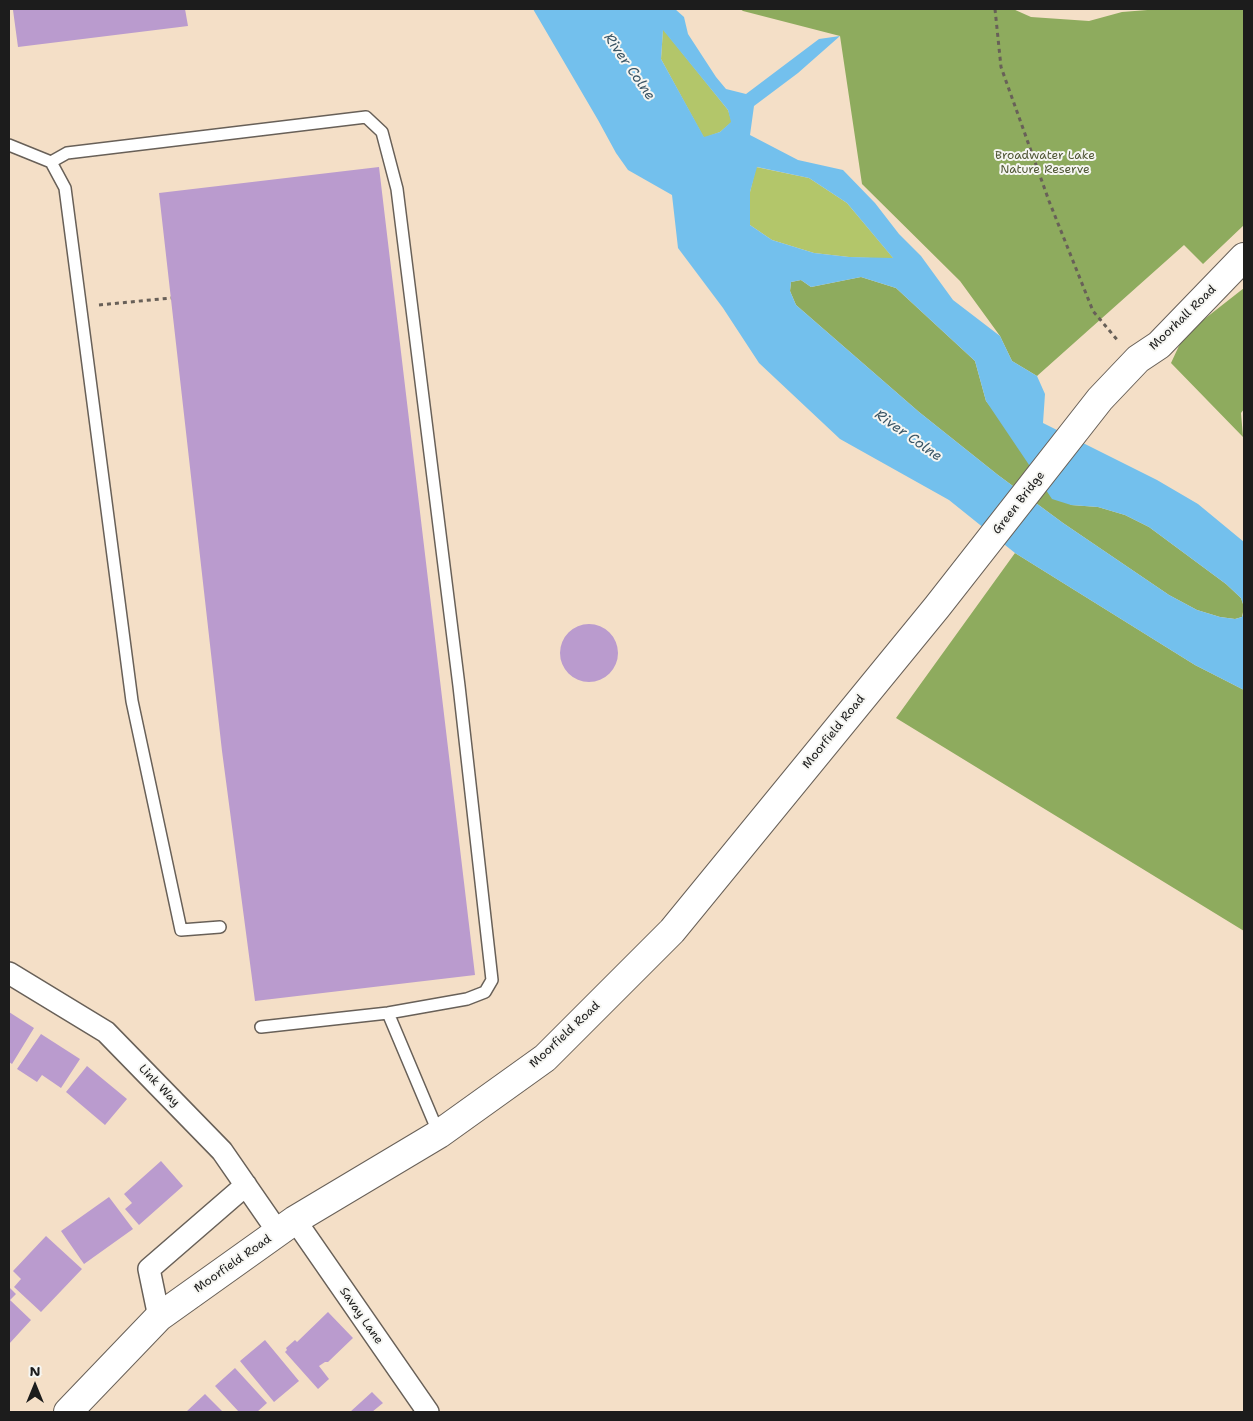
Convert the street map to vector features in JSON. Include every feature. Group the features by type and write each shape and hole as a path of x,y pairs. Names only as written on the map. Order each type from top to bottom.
{"street":[{"name":"Moorhall Road","path":"1100,399 1138,359 1159,346 1244,257"},
{"name":"Green Bridge","path":"937,607 1100,399"},
{"name":"Moorfield Road","path":"68,1412 159,1317 287,1226 439,1134 544,1058 672,930 937,607"},
{"name":"Link Way","path":"9,973 106,1032 222,1151 246,1185 287,1226"},
{"path":"159,1317 149,1269 246,1185"},
{"name":"Savay Lane","path":"287,1226 428,1412"}],"lane":[{"path":"51,162 68,153 366,118 382,132 397,189 459,686 492,980 485,992 467,999 388,1013 261,1027"},
{"path":"9,145 51,162 65,188 132,701 181,930 220,927"},
{"path":"388,1013 439,1134"}],"path":[{"path":"996,9 1001,67 1049,200 1093,312 1122,345 1138,359"},
{"path":"80,298 100,305 171,298"}],"green space":[{"name":"Broadwater Lake Nature Reserve","path":"740,9 1013,9 1031,17 1089,21 1122,12 1160,9 1244,9 1244,225 1203,264 1184,245 1037,376 1012,361 1000,336 960,281 862,184 840,36"},
{"path":"663,29 728,110 732,122 720,132 704,138 661,59"},
{"path":"756,167 809,178 847,203 894,259 814,253 772,240 750,225 750,192"},
{"path":"861,277 896,288 975,361 986,401 1071,505 1098,507 1125,515 1149,527 1226,584 1241,598 1244,607 1242,617 1235,619 1220,617 1197,610 1169,595 1063,523 998,475 919,412 796,305 790,291 791,282 801,280 811,287"},
{"path":"1244,288 1244,409 1241,413 1243,437 1171,363 1184,335"},
{"path":"1015,553 1195,665 1244,690 1244,931 896,718"}],"water":[{"name":"River Colne","path":"533,9 675,9 684,17 688,34 726,89 746,94 819,39 840,36 798,73 754,106 750,135 798,160 843,170 875,203 899,234 921,256 953,300 1000,336 1012,361 1037,376 1045,394 1043,423 1157,480 1198,504 1244,542 1244,607 1241,598 1226,584 1149,527 1125,515 1098,507 1071,505 1052,499 986,401 975,361 896,288 861,277 811,287 801,280 791,282 790,291 796,305 919,412 998,475 1063,523 1169,595 1197,610 1220,617 1235,619 1242,617 1244,612 1244,690 1195,665 1015,553 949,500 840,439 759,363 723,308 678,248 672,195 628,170 616,153","holes":["663,30 728,110 731,122 720,132 704,137 661,59","757,167 809,178 847,203 893,258 849,257 814,253 772,240 750,225 750,192"]}],"building":[{"path":"185,9 188,26 18,47 13,10"},
{"path":"379,167 475,975 255,1001 222,751 159,193"},
{"path":"589,624 600,626 613,637 618,653 616,664 605,677 589,682 578,680 565,669 560,653 562,642 573,629"},
{"path":"9,1012 34,1028 12,1064 9,1062"},
{"path":"41,1034 80,1059 61,1088 42,1075 37,1082 17,1069"},
{"path":"87,1066 127,1099 105,1125 66,1092"},
{"path":"161,1161 183,1186 139,1225 125,1209 132,1203 124,1194"},
{"path":"109,1197 133,1229 84,1264 61,1231"},
{"path":"46,1236 82,1269 41,1312 14,1287 21,1279 13,1271"},
{"path":"9,1287 16,1294 10,1300 31,1320 9,1344"},
{"path":"328,1312 353,1338 328,1362 319,1366 329,1379 318,1389 285,1352 286,1348 295,1340 297,1342"},
{"path":"265,1340 299,1381 274,1402 240,1361"},
{"path":"235,1368 267,1403 257,1412 239,1412 215,1386"},
{"path":"372,1392 383,1403 372,1412 350,1412"},
{"path":"205,1394 223,1412 186,1412"}]}
